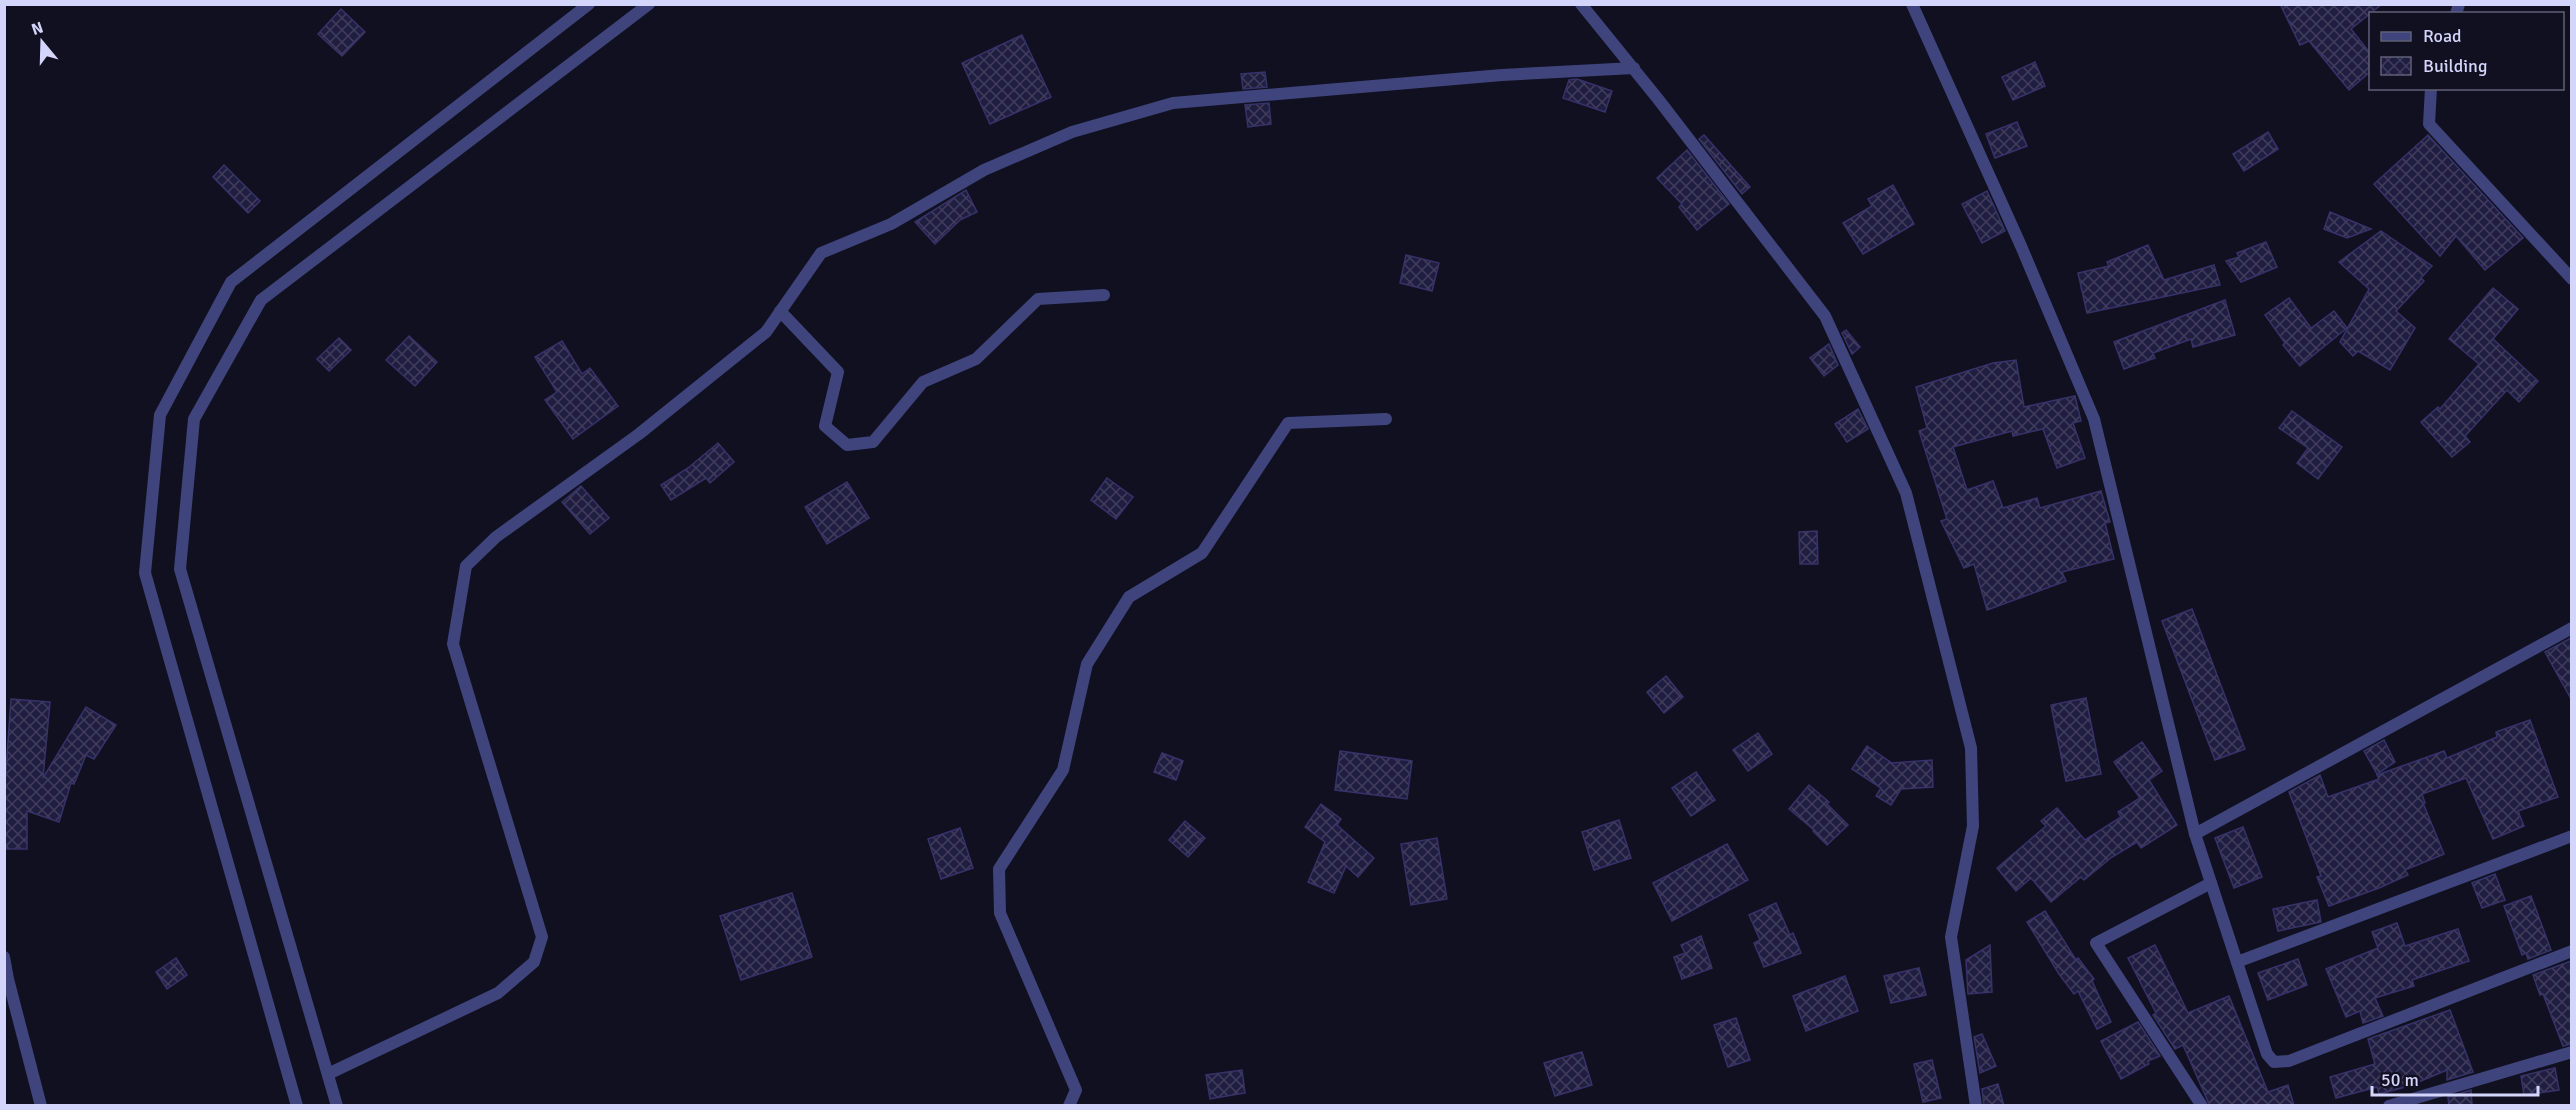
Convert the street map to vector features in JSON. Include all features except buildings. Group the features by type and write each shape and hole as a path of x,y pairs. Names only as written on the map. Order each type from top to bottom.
{"street":[{"path":"297,1106 145,573 160,415 231,282 589,4"},
{"path":"337,1106 180,569 194,419 261,300 649,4"},
{"path":"1581,4 1634,68 1825,316 1906,493 1971,748 1973,826 1951,937 1976,1106"},
{"path":"1912,4 2021,246 2094,418 2195,834 2267,1054 2274,1062 2289,1061 2571,951"},
{"path":"328,1074 498,993 534,962 542,938 453,644 466,566 496,537 639,434 766,332 821,253 891,224 984,170 1072,132 1173,103 1502,75 1634,68"},
{"path":"2431,90 2429,124 2571,279"},
{"path":"780,311 838,372 825,426 847,446 873,442 923,382 976,359 1038,299 1104,294"},
{"path":"1069,1106 1076,1090 1000,913 999,869 1063,770 1087,664 1129,597 1202,553 1288,423 1386,419"},
{"path":"2195,834 2571,628"},
{"path":"2237,962 2571,836"},
{"path":"2202,1106 2096,943 2211,883"},
{"path":"4,957 40,1106"},
{"path":"2389,1106 2571,1052"}]}
